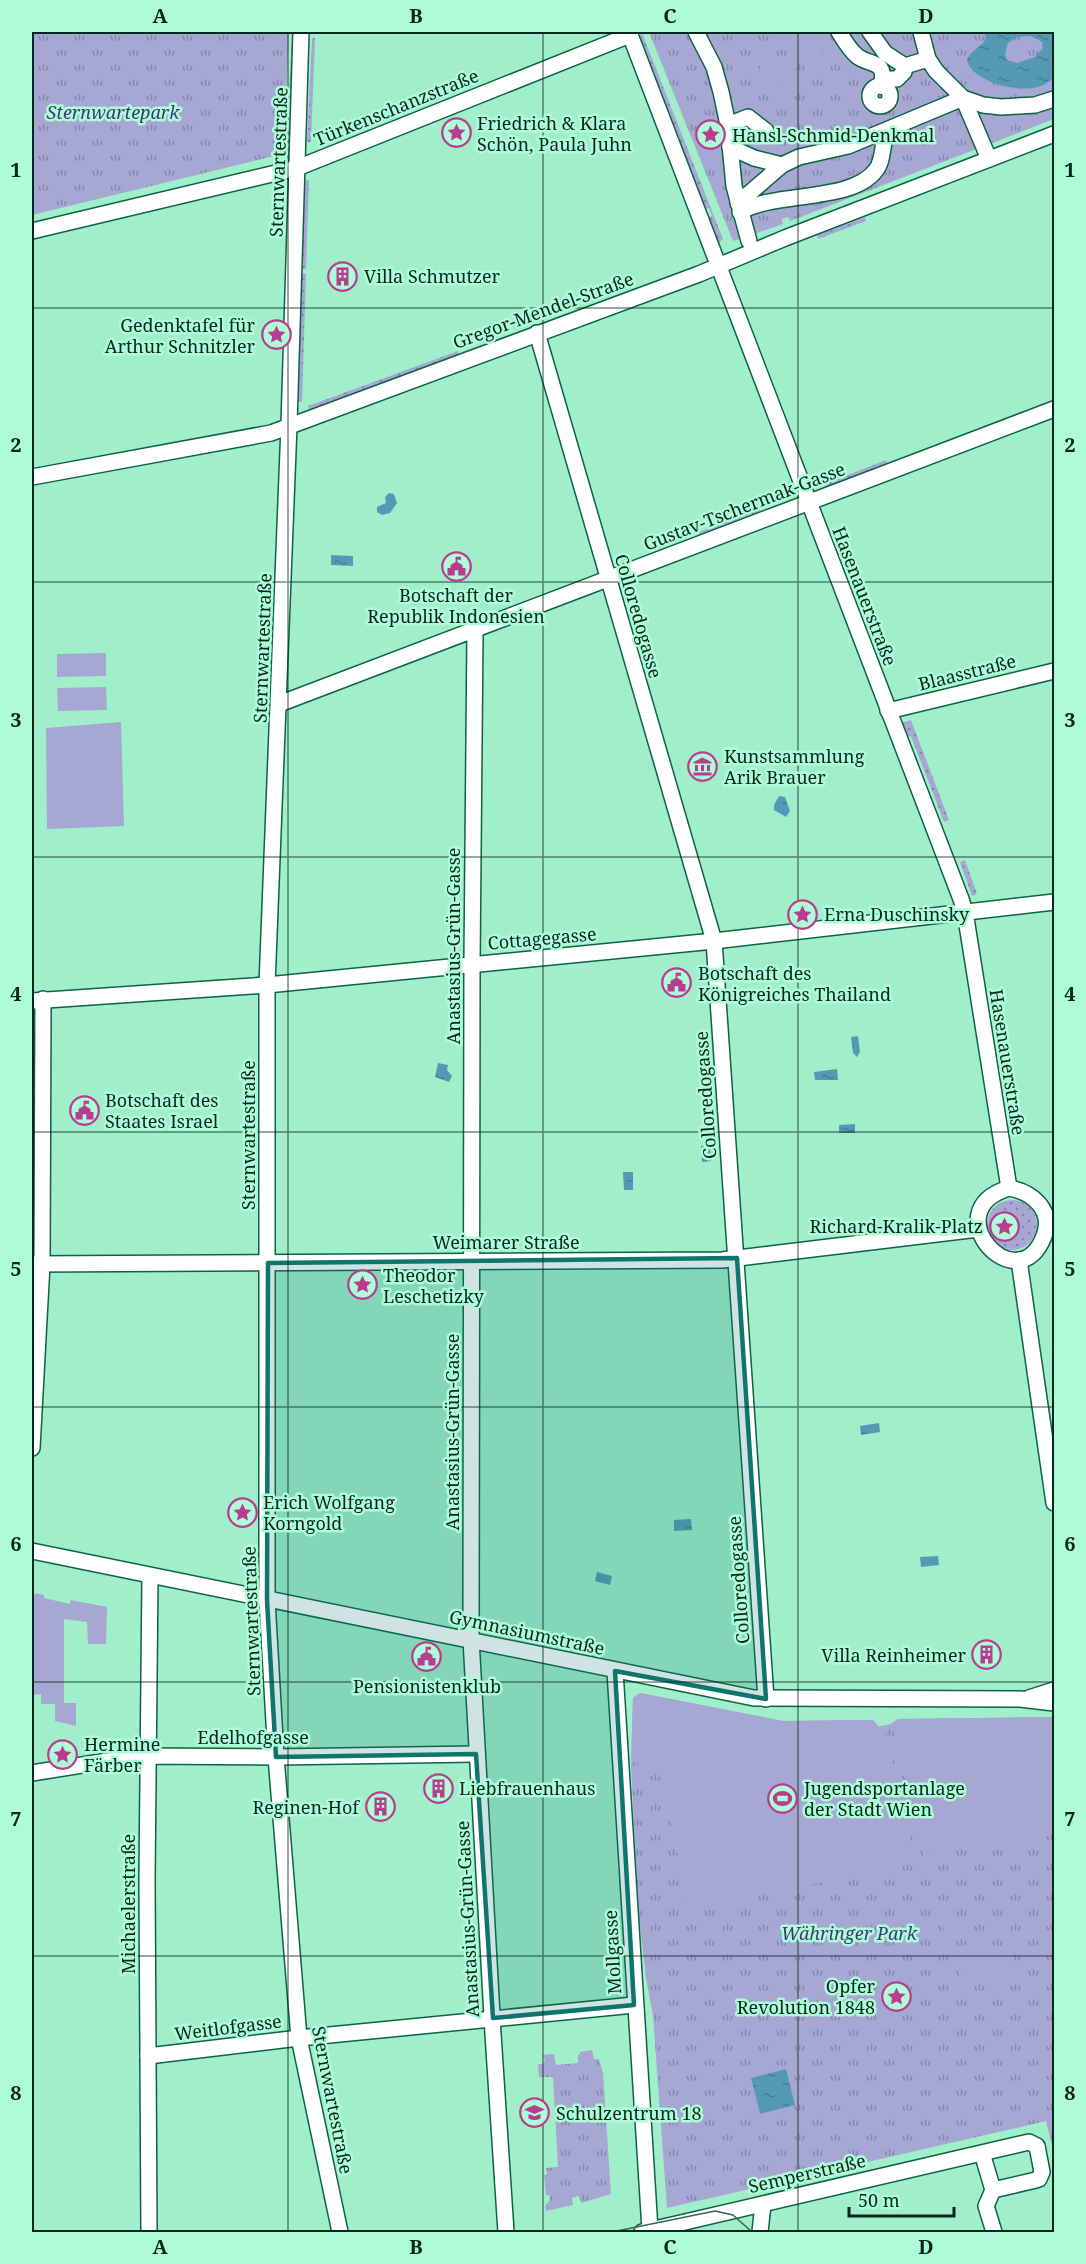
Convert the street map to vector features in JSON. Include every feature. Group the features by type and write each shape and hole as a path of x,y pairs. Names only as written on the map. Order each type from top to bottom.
{"street":[{"name":"Sternwartestraße","path":"301,32 289,425 267,985 267,1600 276,1757 299,2038 340,2232"},
{"path":"696,32 714,67 722,92 739,208 750,236 749,241"},
{"path":"840,32 859,58 875,62 879,67 882,82 897,79 904,72 905,66"},
{"path":"870,32 885,53 905,66 928,59"},
{"path":"921,32 928,59 963,98 989,159"},
{"name":"Türkenschanzstraße","path":"32,231 297,168 629,33"},
{"name":"Hasenauerstraße","path":"629,33 965,912 1009,1188"},
{"path":"739,208 782,165 799,157 848,146 963,98 983,105 1001,107 1028,106 1054,99"},
{"path":"728,125 748,117 766,131"},
{"path":"739,208 780,199 828,193 868,178 878,169 887,130"},
{"name":"Gregor-Mendel-Straße","path":"32,477 271,433 717,266 1054,134"},
{"path":"730,147 754,158 782,165"},
{"name":"Colloredogasse","path":"537,333 714,941 766,1699"},
{"name":"Gustav-Tschermak-Gasse","path":"279,704 1054,408"},
{"name":"Anastasius-Grün-Gasse","path":"475,631 471,1639 476,1754 507,2232"},
{"name":"Blaasstraße","path":"888,711 1054,671"},
{"name":"Cottagegasse","path":"37,1000 267,985 714,941 1054,902"},
{"path":"32,1448 37,1264 37,1000"},
{"path":"1009,1188 1031,1196 1050,1219 1039,1246 1030,1255 1018,1260 1006,1260 995,1255 986,1245 978,1229 980,1212 991,1195 1009,1188"},
{"name":"Weimarer Straße","path":"37,1264 722,1260 978,1229"},
{"path":"1018,1260 1054,1503"},
{"name":"Gymnasiumstraße","path":"32,1551 267,1600 471,1639 729,1694 766,1699 1020,1699 1054,1703"},
{"name":"Michaelerstraße","path":"149,2232 150,1576"},
{"name":"Mollgasse","path":"615,1671 645,2231"},
{"name":"Gymnasiumstraße","path":"1020,1699 1054,1690"},
{"name":"Edelhofgasse","path":"32,1773 148,1756 476,1754"},
{"name":"Weitlofgasse","path":"148,2056 299,2038 634,2005"},
{"name":"Semperstraße","path":"645,2231 1029,2142 1037,2146 1042,2172 1040,2179 993,2190"},
{"path":"982,2153 993,2190 986,2206 994,2232"},
{"path":"760,2232 763,2204"}],"highlighted area":[{"path":"737,1258 766,1699 615,1671 634,2005 493,2018 476,1754 276,1757 267,1600 268,1263"}],"green space":[{"name":"Sternwartepark","path":"32,32 289,32 284,142 274,156 32,215"},
{"path":"292,32 296,32 291,142 287,142"},
{"path":"649,32 1054,32 1054,119 790,221 788,217 782,219 783,224 733,241"},
{"path":"772,32 829,32 819,61 767,44"},
{"path":"835,32 874,32 864,45 847,49"},
{"path":"642,33 723,239 719,243 709,217 712,216 709,208 706,209 639,37"},
{"path":"312,38 315,38 311,142 307,142"},
{"path":"763,53 798,61 792,88 757,81"},
{"path":"309,180 306,269 302,269 305,181"},
{"path":"865,217 866,221 818,239 819,230 827,227 829,231"},
{"path":"302,273 306,274 302,402 298,402"},
{"path":"458,351 459,354 309,410 308,406"},
{"path":"886,460 888,464 827,487 825,484"},
{"path":"760,509 761,513 699,537 697,533"},
{"path":"106,653 106,676 57,677 57,654"},
{"path":"106,687 107,710 58,711 57,688"},
{"path":"911,720 949,820 944,822 911,736 908,737 902,723"},
{"path":"121,722 124,826 47,829 46,728"},
{"path":"965,860 977,894 972,896 960,862"},
{"path":"1007,1200 1017,1200 1030,1207 1037,1220 1037,1230 1030,1243 1017,1250 1007,1250 998,1246 991,1239 987,1230 987,1220 991,1211 998,1204"},
{"path":"35,1593 44,1595 44,1598 70,1604 71,1600 107,1607 106,1644 88,1644 87,1622 64,1619 64,1703 76,1703 76,1726 55,1721 55,1704 41,1704 41,1694 33,1695 32,1595 34,1596"},
{"name":"Währinger Park","path":"640,1693 783,1721 873,1720 879,1727 894,1723 898,1719 1054,1717 1054,2153 1046,2121 667,2208 653,2016 638,1908 631,1766 633,1698"},
{"name":"Jugendsportanlage der Stadt Wien","path":"640,1693 783,1721 873,1720 878,1727 884,1725 916,1863 689,1910 662,1778 631,1761 633,1698"},
{"name":"Jugendsportanlage der Stadt Wien","path":"1054,1717 1054,1835 924,1856 892,1723 898,1719"},
{"path":"950,1903 957,1931 945,1934 938,1906"},
{"path":"1011,1945 1017,1977 963,1988 957,1956"},
{"path":"592,2050 594,2059 599,2059 603,2073 611,2194 581,2203 579,2196 572,2198 573,2205 546,2211 545,2206 550,2200 549,2195 546,2195 544,2175 547,2174 546,2168 558,2167 553,2077 539,2077 538,2064 543,2064 545,2061 542,2055 554,2054 556,2065 578,2063 580,2052"}],"water":[{"path":"985,32 1054,32 1054,78 1042,86 1025,89 986,80 971,68 967,61 985,37","holes":["1031,36 1042,42 1043,48 1035,57 1017,63 1007,60 1005,54 1008,43 1018,37"]},
{"path":"389,493 394,494 397,503 390,513 382,515 377,512 377,507 386,503 385,497"},
{"path":"331,555 353,556 353,566 331,565"},
{"path":"779,796 785,797 790,811 786,817 774,810"},
{"path":"858,1036 860,1052 857,1057 853,1053 851,1037"},
{"path":"438,1063 448,1065 447,1070 452,1076 449,1082 435,1077"},
{"path":"837,1069 838,1080 815,1080 814,1072"},
{"path":"855,1124 855,1133 839,1133 839,1125"},
{"path":"710,1145 711,1161 702,1162 701,1146"},
{"path":"623,1172 633,1172 633,1190 624,1190"},
{"path":"879,1423 880,1432 861,1435 860,1426"},
{"path":"691,1519 692,1530 674,1531 674,1520"},
{"path":"938,1556 939,1565 921,1567 920,1557"},
{"path":"597,1572 612,1576 610,1585 595,1581"},
{"path":"786,2069 795,2105 760,2114 751,2078"}],"tram line":[{"path":"612,2232 715,2211 733,2215 752,2232"}],"place":[{"name":"Friedrich & Klara Schön, Paula Juhn","path":"456,133"},
{"name":"Hansl-Schmid-Denkmal","path":"711,135"},
{"name":"Villa Schmutzer","path":"343,276"},
{"name":"Gedenktafel für Arthur Schnitzler","path":"276,335"},
{"name":"Botschaft der Republik Indonesien","path":"456,566"},
{"name":"Kunstsammlung Arik Brauer","path":"703,766"},
{"name":"Erna Duschinsky","path":"803,914"},
{"name":"Botschaft des Königreiches Thailand","path":"677,983"},
{"name":"Botschaft des Staates Israel","path":"84,1110"},
{"name":"Richard-Kralik-Platz","path":"1004,1226"},
{"name":"Theodor Leschetizky","path":"362,1285"},
{"name":"Erich Wolfgang Korngold","path":"242,1512"},
{"name":"Villa Reinheimer","path":"987,1655"},
{"name":"Pensionistenklub","path":"427,1657"},
{"name":"Hermine Färber","path":"63,1754"},
{"name":"Liebfrauenhaus","path":"438,1788"},
{"name":"Jugendsportanlage der Stadt Wien","path":"783,1798"},
{"name":"Reginen-Hof","path":"380,1807"},
{"name":"Opfer Revolution 1848","path":"896,1996"},
{"name":"Schulzentrum 18","path":"535,2113"}]}
